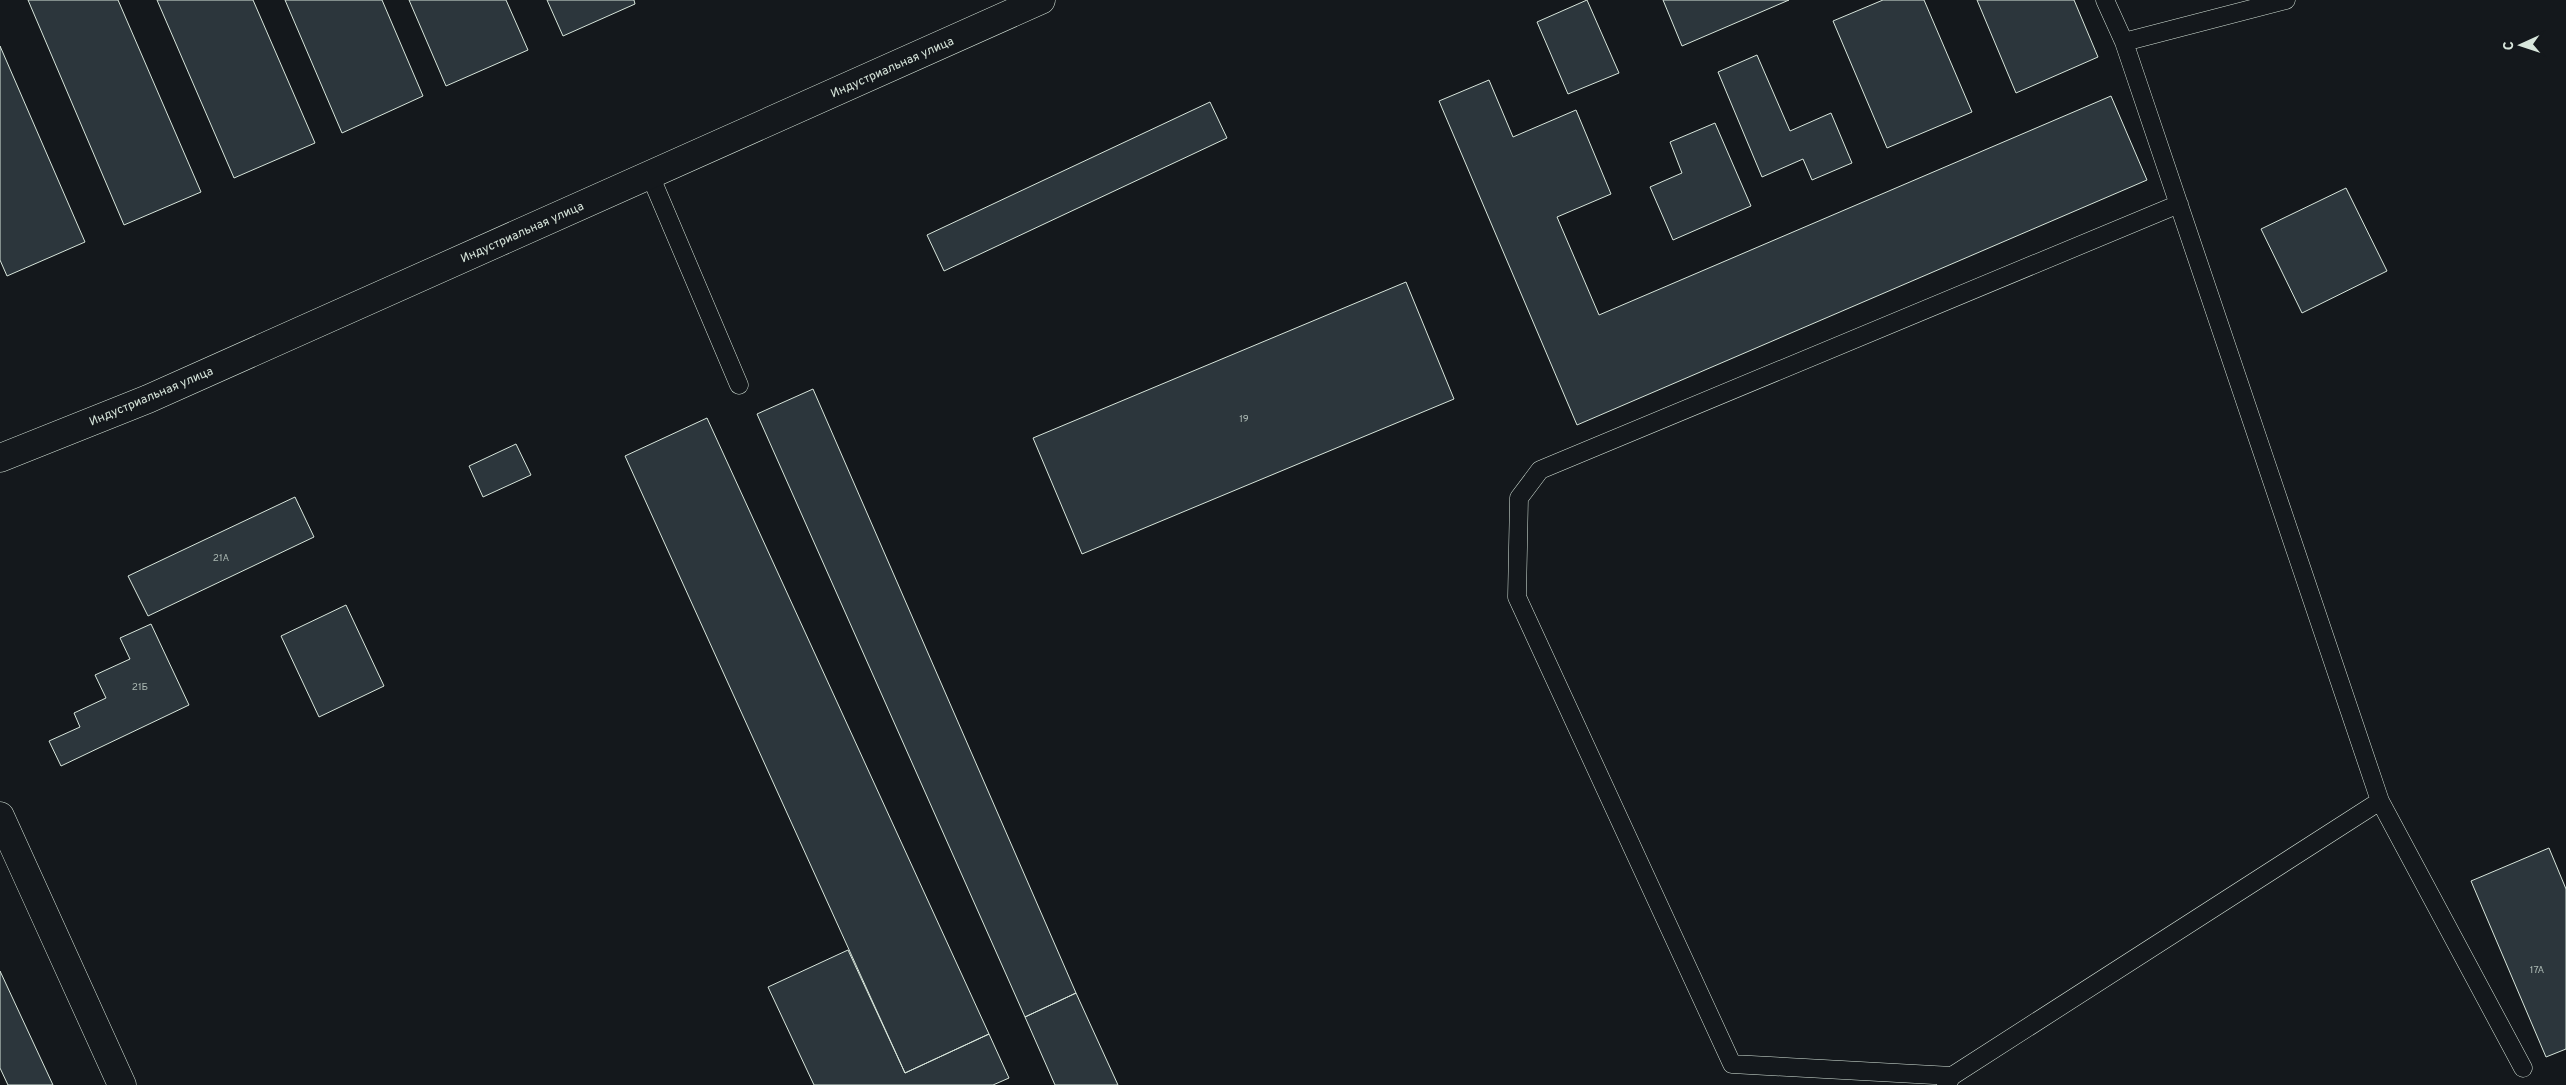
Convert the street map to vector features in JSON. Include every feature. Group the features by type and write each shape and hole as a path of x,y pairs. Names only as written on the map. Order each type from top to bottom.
{"street":[{"name":"Индустриальная улица","path":"0,458 148,399 1041,0"},
{"path":"0,816 122,1085"}],"lane":[{"path":"2105,0 2124,42 2380,801 2523,1068"},
{"path":"2124,42 2286,0"},
{"path":"650,174 739,385"},
{"path":"2179,204 1540,470 1519,498 1517,597 1732,1064 1949,1081 2380,801"}],"building":[{"path":"28,0 118,0 201,192 124,225"},
{"path":"157,0 253,0 315,143 234,178"},
{"path":"285,0 382,0 423,96 342,133"},
{"path":"409,0 506,0 528,50 446,86"},
{"path":"547,0 634,0 635,4 563,36"},
{"path":"1587,0 1619,73 1568,94 1537,22"},
{"path":"1663,0 1789,0 1682,46"},
{"path":"1883,0 1924,0 1972,112 1887,148 1833,21"},
{"path":"1977,0 2074,0 2098,57 2016,93"},
{"path":"0,46 85,242 7,276 0,260"},
{"path":"1757,55 1790,131 1831,113 1852,163 1812,180 1803,159 1762,177 1718,72"},
{"path":"1489,80 1513,137 1576,110 1611,194 1557,217 1599,315 2111,96 2147,180 1577,425 1439,101"},
{"path":"1210,102 1227,138 944,271 927,235"},
{"path":"1715,123 1751,206 1673,240 1650,187 1682,173 1670,142"},
{"path":"2346,188 2387,271 2302,313 2261,229"},
{"path":"1406,282 1454,399 1082,554 1033,438"},
{"path":"813,389 1076,993 1025,1017 757,414"},
{"path":"707,418 989,1034 905,1073 625,456"},
{"path":"516,444 531,475 483,497 469,466"},
{"path":"295,497 314,537 148,616 128,576"},
{"path":"346,605 384,686 319,717 281,636"},
{"path":"151,624 189,705 61,766 49,741 80,727 74,713 106,698 95,675 130,659 120,638"},
{"path":"2549,848 2566,889 2566,1049 2546,1057 2471,881"},
{"path":"848,950 905,1073 989,1034 1009,1078 993,1085 814,1085 768,987"},
{"path":"0,971 53,1085 8,1085 0,1068"},
{"path":"1076,993 1118,1085 1055,1085 1025,1017"}]}
